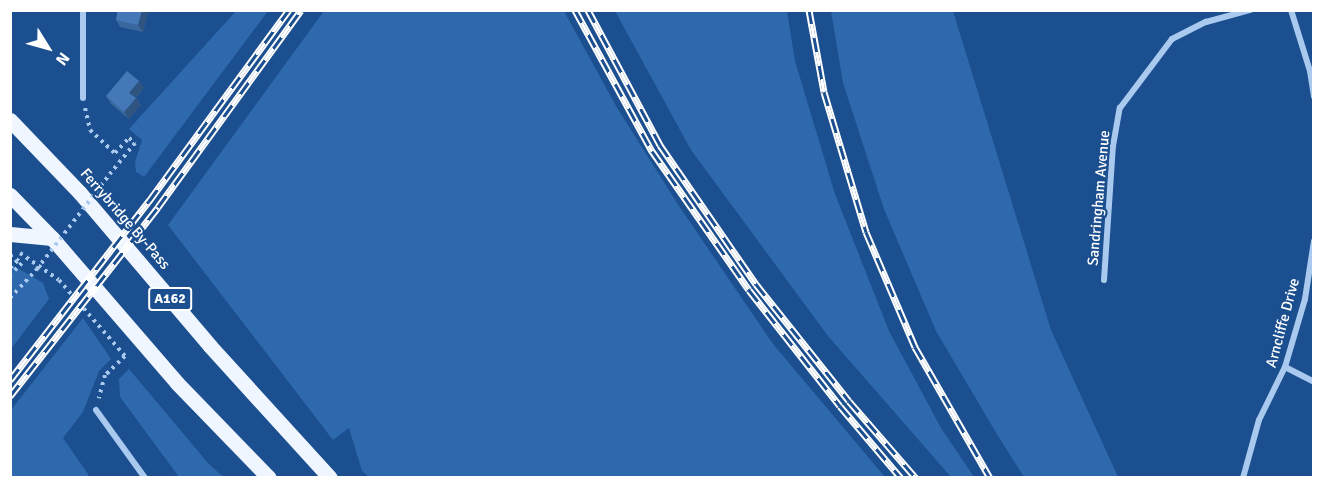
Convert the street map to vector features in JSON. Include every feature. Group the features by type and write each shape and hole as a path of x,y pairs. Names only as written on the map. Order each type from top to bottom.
{"main road":[{"name":"Ferrybridge By-Pass","path":"10,120 80,193 210,346 330,477"},
{"path":"10,195 52,238 177,383 269,477"},
{"path":"10,234 52,238"}],"street":[{"path":"83,10 83,98"},
{"name":"Sandringham Avenue","path":"1104,279 1113,146 1120,108 1172,39 1206,22 1250,10"},
{"path":"1291,10 1310,71 1314,97"},
{"name":"Arncliffe Drive","path":"1243,477 1259,420 1285,368 1305,299 1314,241"},
{"path":"1285,368 1314,382"},
{"path":"96,410 145,477"}],"path":[{"path":"10,298 38,268 135,143 129,138 115,153 90,130 83,98"},
{"path":"10,248 30,258 59,280 125,356 105,375 96,410"},
{"path":"10,255 22,263 10,275"},
{"path":"10,268 18,260"}],"shaded area":[{"path":"237,10 268,11 144,177 136,172 135,162 142,140 129,129"},
{"path":"324,11 564,11 616,106 677,203 773,344 885,477 369,477 362,471 349,428 333,440 168,225"},
{"path":"615,11 787,11 795,61 835,194 889,331 941,428 974,477 951,477 828,336 691,150"},
{"path":"831,11 953,11 1051,330 1118,477 1024,477 998,436 936,331 884,209 843,83"},
{"path":"11,264 43,283 49,299 11,349"},
{"path":"83,318 111,359 99,371 83,412 63,438 88,477 11,477 11,410"},
{"path":"129,369 208,463 223,477 179,477 120,397 119,379"}],"building":[{"path":"118,10 142,10 138,25 116,20"},
{"path":"127,71 139,81 129,93 136,98 124,112 106,96"}],"railway":[{"path":"10,380 149,201 289,10"},
{"path":"10,396 158,207 301,10"},
{"path":"575,10 652,151 749,290 840,406 901,478"},
{"path":"588,10 660,145 756,284 849,401 916,478"},
{"path":"809,10 824,92 866,232 915,347 990,478"}]}
